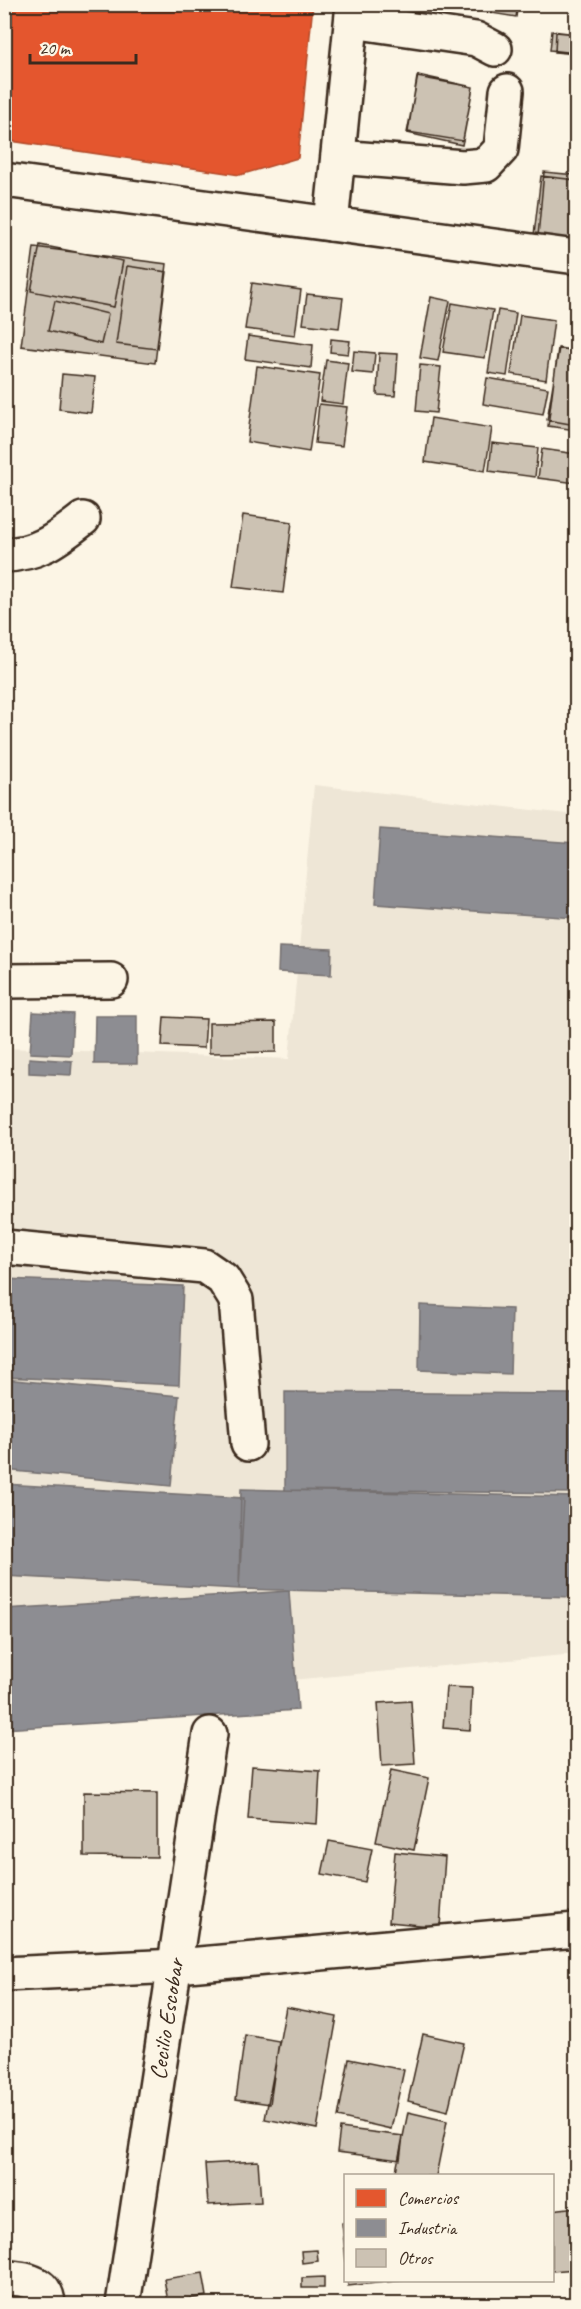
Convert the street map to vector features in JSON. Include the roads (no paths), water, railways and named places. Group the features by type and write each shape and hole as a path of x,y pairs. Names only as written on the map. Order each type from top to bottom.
{"street":[{"path":"331,224 352,13 476,39 495,49"},
{"path":"338,157 463,167 486,165 501,149 507,91"},
{"path":"4,180 576,257"},
{"path":"4,555 24,555 51,543 83,519"},
{"path":"4,981 111,980"},
{"path":"4,1247 204,1266 223,1279 236,1300 248,1444"},
{"name":"Cecilio Escobar","path":"123,2304 177,1966 210,1734"},
{"path":"4,1974 177,1966 576,1930"},
{"path":"4,2278 22,2278 39,2285 48,2297 48,2304"}]}
